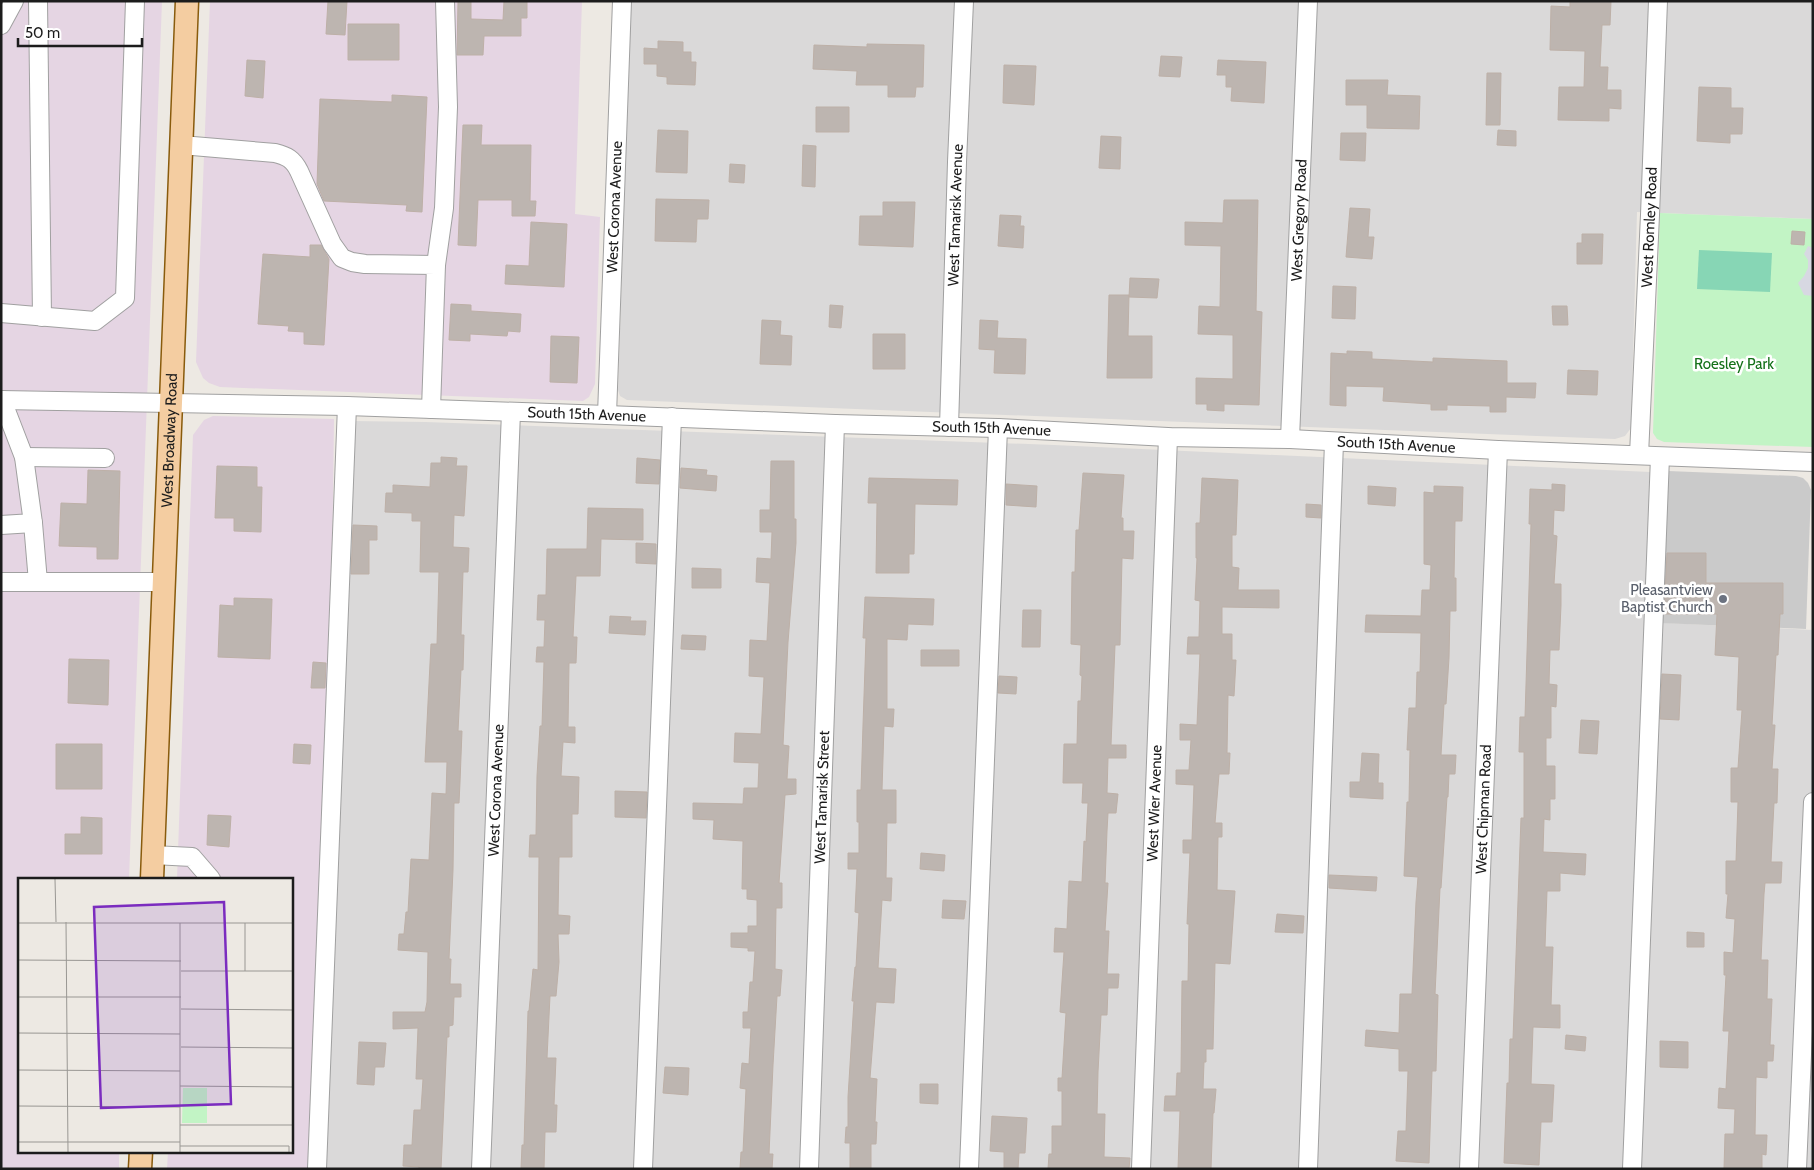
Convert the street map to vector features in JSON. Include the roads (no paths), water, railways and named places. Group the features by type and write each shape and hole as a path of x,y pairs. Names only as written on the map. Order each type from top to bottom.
{"main road":[{"name":"West Broadway Road","path":"152,878 187,1"},
{"path":"140,1169 141,1152"}],"street":[{"path":"1,25 14,1"},
{"path":"38,1 42,317"},
{"path":"1,313 95,321 125,298 135,1"},
{"path":"431,409 436,266 444,208 448,107 445,1"},
{"name":"West Corona Avenue","path":"607,414 622,1"},
{"name":"West Tamarisk Avenue","path":"949,427 964,1"},
{"name":"West Gregory Road","path":"1290,439 1308,1"},
{"name":"West Romley Road","path":"1639,455 1658,1"},
{"path":"181,145 247,150 286,156 293,160 332,244 342,258 365,264 436,266"},
{"path":"2,400 24,457 38,582"},
{"name":"South 15th Avenue","path":"2,400 347,406 607,414 835,424 998,428 1168,437 1290,439 1498,450 1813,462"},
{"path":"317,1169 347,406"},
{"name":"West Corona Avenue","path":"481,1169 510,412"},
{"path":"643,1169 672,417"},
{"name":"West Tamarisk Street","path":"809,1169 835,424"},
{"path":"969,1169 998,428"},
{"name":"West Wier Avenue","path":"1140,1169 1168,437"},
{"path":"1308,1169 1334,442"},
{"name":"West Chipman Road","path":"1469,1169 1498,450"},
{"path":"24,457 105,458"},
{"path":"1632,1169 1660,457"},
{"path":"1,525 33,524"},
{"path":"1,582 164,582"},
{"path":"1797,1169 1813,802"},
{"path":"153,855 192,857 210,878"}],"place":[{"name":"Pleasantview Baptist Church","path":"1723,599"}],"park label":[{"name":"Roesley Park","path":"1734,364"}]}
